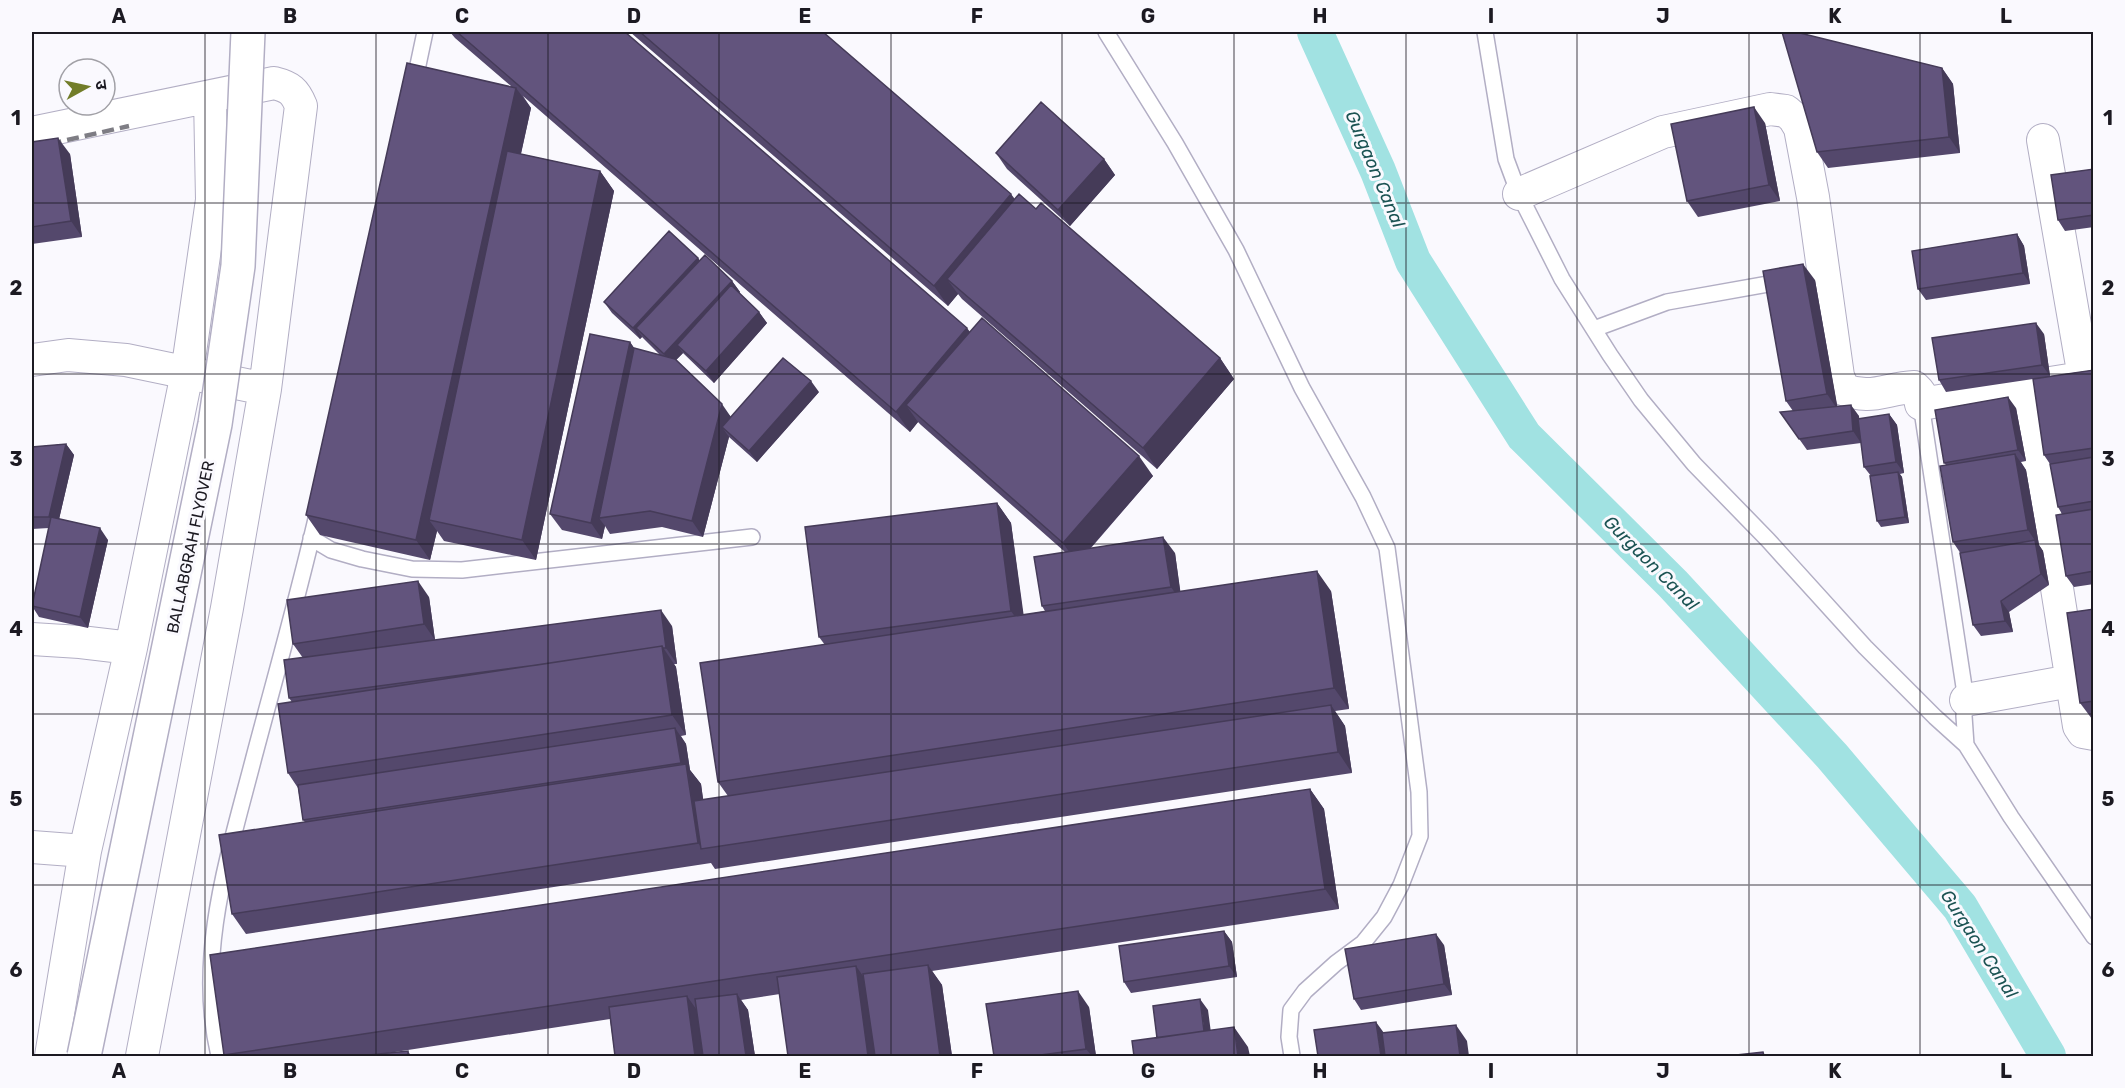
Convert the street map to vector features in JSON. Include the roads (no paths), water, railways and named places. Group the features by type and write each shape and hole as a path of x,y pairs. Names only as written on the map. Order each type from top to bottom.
{"main road":[{"name":"BALLABGRAH FLYOVER","path":"84,1056 216,424 238,266 248,32"}],"street":[{"path":"32,133 274,83 289,87 296,94 301,106 265,389 227,609 142,1056"},
{"path":"51,1056 85,851 131,648 187,373 212,200 210,97"},
{"path":"1520,194 1663,132 1770,109 1786,111 1794,118 1802,139 1813,197 1813,276 1843,389 1855,394 1872,395 1914,387 1919,392 1921,404 2089,376 2043,140"},
{"path":"32,360 68,355 126,360 265,389"},
{"path":"2025,388 2079,726 2083,732 2094,734"},
{"path":"32,639 131,648"},
{"path":"1966,700 2071,681"},
{"path":"32,847 85,851"}],"lane":[{"path":"411,100 425,32"},
{"path":"1106,32 1175,143 1236,250 1302,388 1363,497 1387,548 1419,792 1420,836 1401,885 1384,917 1364,943 1336,963 1305,991 1291,1010 1289,1037 1292,1056"},
{"path":"1485,32 1506,159 1520,194 1562,279 1641,400 1694,464 1768,540 1865,647 1966,745 2011,817 2094,937"},
{"path":"1594,329 1667,302 1813,276"},
{"path":"1921,404 1966,700 1964,716 1966,745"},
{"path":"219,1056 210,995 211,959 225,868 322,493"},
{"path":"312,538 331,550 362,559 412,569 462,570 752,537"}],"waterway":[{"name":"Gurgaon Canal","path":"1315,32 1378,171 1413,261 1524,436 1673,584 1832,756 1960,907 2048,1056"}],"railway":[{"path":"32,148 129,126"}]}
